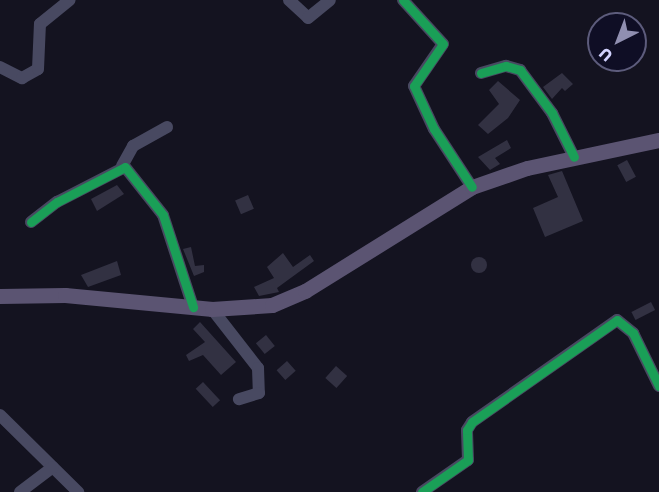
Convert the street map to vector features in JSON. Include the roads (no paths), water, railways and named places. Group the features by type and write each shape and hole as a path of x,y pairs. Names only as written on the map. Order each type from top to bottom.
{"main road":[{"path":"0,296 65,295 212,309 261,307 290,298 472,187 574,158 659,140"}],"street":[{"path":"0,67 15,77 32,75 41,64 37,37 40,24 70,0"},
{"path":"289,0 303,15 313,18 330,0"},
{"path":"403,0 443,44 414,86 434,129 472,187"},
{"path":"481,73 506,66 520,70 552,113 574,158"},
{"path":"30,222 122,166 133,146 167,127"},
{"path":"122,166 163,215 193,307"},
{"path":"212,309 258,368 259,393 239,399"},
{"path":"422,492 468,460 467,430 472,422 617,320 633,333 659,386"},
{"path":"0,416 78,492"},
{"path":"20,492 53,467"}]}
